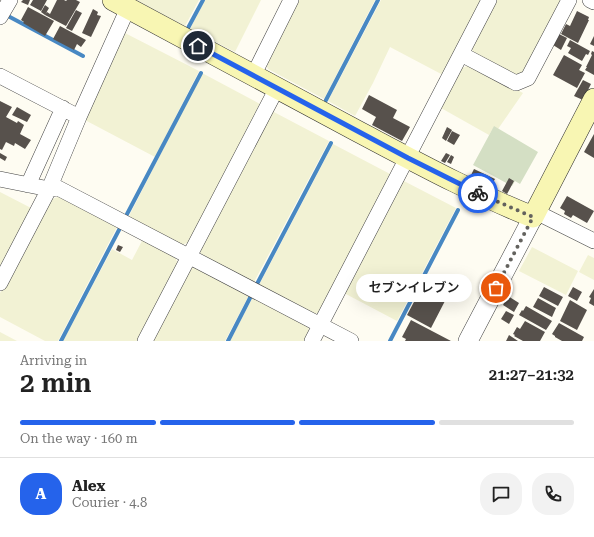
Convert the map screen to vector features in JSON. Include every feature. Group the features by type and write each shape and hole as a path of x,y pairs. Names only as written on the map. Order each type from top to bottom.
{"main road":[{"path":"117,2 408,158 477,193 534,214 594,99"}],"street":[{"path":"0,17 10,0"},
{"path":"253,76 291,0"},
{"path":"312,341 489,0"},
{"path":"461,54 516,83 528,78 569,0"},
{"path":"590,0 594,2"},
{"path":"0,283 49,189 79,117 117,2"},
{"path":"0,76 79,117"},
{"path":"145,341 277,88"},
{"path":"28,185 62,108"},
{"path":"0,179 49,189 58,188 351,341"},
{"path":"468,341 534,214 594,241"}],"green space":[{"path":"136,0 199,0 185,26"},
{"path":"205,0 261,0 235,52 190,29"},
{"path":"297,0 375,0 324,99 268,69 265,62"},
{"path":"381,0 482,0 443,75 390,47 355,116 328,101"},
{"path":"497,0 565,0 524,75 515,78 474,56 472,48"},
{"path":"123,32 199,71 155,157 83,119"},
{"path":"470,65 523,93 498,129 494,127 489,135 441,108 462,68"},
{"path":"202,73 260,104 190,242 181,245 128,218"},
{"path":"272,111 329,141 253,284 202,257 199,248"},
{"path":"494,126 538,152 520,184 515,181 512,186 473,165"},
{"path":"333,144 392,175 320,312 312,315 258,287"},
{"path":"402,180 456,208 397,321 344,293"},
{"path":"0,192 33,209 0,272"},
{"path":"61,196 118,225 58,341 45,341 0,317 0,293 52,199"},
{"path":"143,239 175,256 178,265 139,341 63,341 112,249 132,260"},
{"path":"532,247 578,271 566,295 519,271"},
{"path":"588,255 594,258 594,280 579,272"},
{"path":"197,267 249,295 225,341 150,341 188,269"},
{"path":"253,297 308,326 310,335 307,341 230,341"},
{"path":"0,332 17,341 0,341"}],"building":[{"path":"23,0 30,0 28,5 21,2"},
{"path":"33,0 47,0 41,11 30,5"},
{"path":"57,0 76,0 80,2 66,26 45,15 47,12 50,14"},
{"path":"45,5 49,8 45,15 41,12"},
{"path":"28,7 54,21 45,36 23,23 24,22 21,20"},
{"path":"93,9 98,12 97,15 101,16 91,37 82,33"},
{"path":"76,10 82,13 72,31 66,28"},
{"path":"577,11 589,17 578,43 561,34 566,24 570,26"},
{"path":"60,26 86,40 81,47 77,44 74,50 53,39"},
{"path":"559,34 567,38 561,50 553,45"},
{"path":"594,36 594,46 590,44"},
{"path":"570,40 590,51 588,55 586,54 582,61 568,53 571,48 567,46"},
{"path":"592,51 594,52 594,75 585,70 592,55"},
{"path":"564,55 582,65 579,70 585,73 577,88 553,75"},
{"path":"583,80 591,84 583,100 574,96"},
{"path":"369,95 397,110 393,118 410,127 402,141 372,125 376,117 362,109"},
{"path":"0,101 12,107 6,117 17,123 18,121 24,125 20,134 31,140 25,149 15,143 14,146 6,142 2,150 0,149"},
{"path":"17,107 31,115 27,122 12,115"},
{"path":"447,127 452,130 446,141 442,138"},
{"path":"452,131 460,135 454,145 447,141"},
{"path":"594,134 594,158 584,152"},
{"path":"0,153 7,157 5,161 0,158"},
{"path":"446,153 450,155 445,163 441,161"},
{"path":"451,155 454,157 451,164 447,162"},
{"path":"474,169 495,179 491,186 471,175"},
{"path":"509,178 514,181 507,194 502,191"},
{"path":"567,196 594,211 587,223 573,215 571,218 564,214 565,211 560,208"},
{"path":"118,245 123,247 120,252 116,250"},
{"path":"423,285 446,299 431,328 407,315"},
{"path":"544,287 563,297 558,306 539,296"},
{"path":"573,287 582,292 577,301 568,296"},
{"path":"594,289 594,306 589,303 591,298 589,297"},
{"path":"508,296 519,303 514,312 503,305"},
{"path":"538,298 556,308 552,317 533,307"},
{"path":"570,300 587,310 577,330 560,321"},
{"path":"526,306 552,321 546,330 519,315"},
{"path":"506,311 514,315 509,324 501,319"},
{"path":"411,320 451,341 405,341 406,339 402,337"},
{"path":"525,321 545,332 540,341 523,341 514,336 515,335 513,334 517,327 520,329"},
{"path":"559,323 584,337 582,341 562,341 555,337 552,334"},
{"path":"509,335 518,341 506,341"}],"waterway":[{"path":"188,28 203,0"},
{"path":"326,100 378,0"},
{"path":"8,16 83,56"},
{"path":"126,216 201,73"},
{"path":"257,284 331,143"},
{"path":"390,341 458,210"},
{"path":"61,341 120,228"},
{"path":"228,341 251,296"}],"way so far":[{"path":"478,193 533,217 496,288"}],"place":[{"name":"セブンイレブン","path":"496,288"}],"route":[{"path":"198,46 408,158 478,193"}]}
